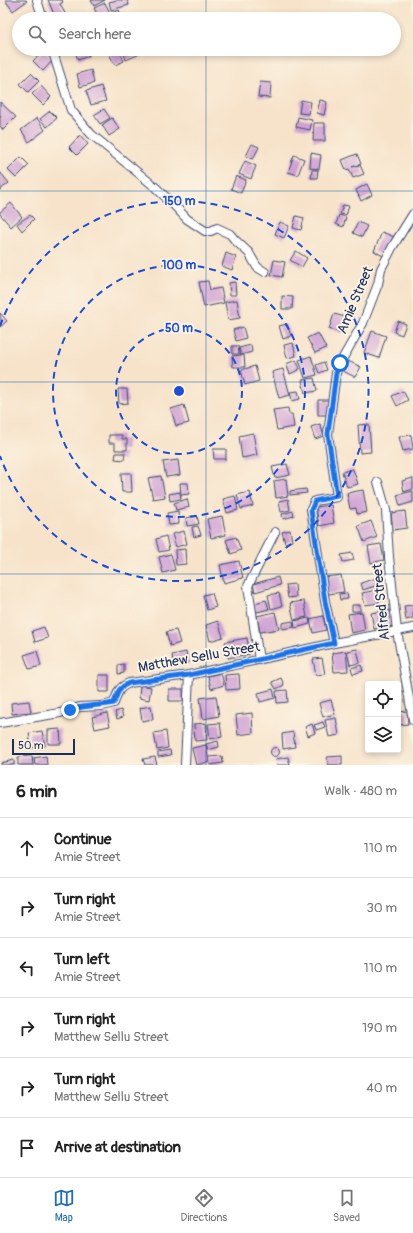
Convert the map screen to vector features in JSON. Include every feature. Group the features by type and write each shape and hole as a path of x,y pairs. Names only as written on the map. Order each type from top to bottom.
{"street":[{"path":"37,0 41,12"},
{"path":"54,56 72,110 90,134 154,186 172,202 187,220 205,231 211,231 217,228 230,234 249,253 257,267 265,272"},
{"name":"Amie Street","path":"334,643 325,601 311,510 315,501 337,496 328,434 336,373 362,323 378,284 381,269 413,214"},
{"name":"Alfred Street","path":"378,482 386,510 389,557 397,631 413,720"},
{"path":"259,660 248,586 275,532"},
{"name":"Matthew Sellu Street","path":"0,723 60,713 80,707 102,706 114,703 122,686 129,683 189,675 334,643 413,628"},
{"path":"185,765 189,675"}],"building":[{"path":"5,0 26,0 27,1 13,11"},
{"path":"48,0 62,0 63,2 60,4 64,12 53,12"},
{"path":"91,0 105,0 94,6"},
{"path":"127,0 129,5 111,10 109,2"},
{"path":"105,3 110,12 96,12 94,8"},
{"path":"38,56 49,56 53,60 43,71 33,61"},
{"path":"77,56 89,56 78,60"},
{"path":"110,56 122,56 124,61 115,65"},
{"path":"125,56 136,56 126,60"},
{"path":"91,70 94,83 80,87 77,74"},
{"path":"31,73 39,81 28,92 20,84"},
{"path":"260,82 271,83 270,98 258,97"},
{"path":"41,86 51,97 43,105 32,94"},
{"path":"101,86 106,101 91,105 86,91"},
{"path":"301,100 311,102 309,114 299,113"},
{"path":"320,100 327,102 324,115 317,113"},
{"path":"0,102 16,117 3,130 0,126"},
{"path":"104,109 110,118 100,124 94,115"},
{"path":"50,111 57,118 47,127 40,119"},
{"path":"298,117 312,120 310,130 296,127"},
{"path":"37,118 45,130 29,142 21,130"},
{"path":"112,118 120,129 109,136 102,125"},
{"path":"314,123 325,123 325,141 313,141"},
{"path":"80,135 88,144 77,155 69,147"},
{"path":"252,144 259,147 253,159 246,156"},
{"path":"311,153 321,155 319,169 310,168"},
{"path":"357,154 361,164 352,167 360,165 364,174 353,178 349,169 346,170 342,160"},
{"path":"294,155 304,159 298,175 288,172"},
{"path":"21,157 29,165 16,178 8,170"},
{"path":"245,161 256,166 251,179 239,174"},
{"path":"312,170 318,170 317,178 311,178"},
{"path":"0,172 9,183 0,190"},
{"path":"236,176 246,180 241,193 231,189"},
{"path":"367,184 372,195 361,201 356,190"},
{"path":"11,203 22,217 11,227 0,212"},
{"path":"343,205 349,206 346,215 340,214"},
{"path":"30,215 34,219 22,231 17,224"},
{"path":"339,215 346,217 343,227 336,224"},
{"path":"296,216 304,218 301,230 293,228"},
{"path":"280,222 289,226 284,238 275,234"},
{"path":"358,222 367,226 362,237 353,233"},
{"path":"382,232 394,237 385,257 374,251"},
{"path":"296,251 307,258 302,267 290,260"},
{"path":"226,253 236,257 232,270 222,266"},
{"path":"274,260 285,262 282,277 271,275"},
{"path":"208,281 210,290 221,288 224,303 204,307 199,282"},
{"path":"235,282 236,295 230,295 229,283"},
{"path":"282,296 293,297 292,309 282,309"},
{"path":"237,300 240,318 228,320 225,302"},
{"path":"0,313 7,321 0,327"},
{"path":"334,314 345,317 341,333 329,329"},
{"path":"398,321 406,324 402,335 394,332"},
{"path":"287,324 291,336 283,339 279,326"},
{"path":"243,327 246,338 236,341 233,330"},
{"path":"372,331 386,336 379,358 364,353"},
{"path":"318,333 326,348 315,353 307,338"},
{"path":"293,343 296,356 287,358 284,345"},
{"path":"251,345 252,352 241,355 239,348"},
{"path":"232,346 238,346 239,354 232,354"},
{"path":"244,355 245,367 233,367 232,356"},
{"path":"311,356 317,375 305,378 299,360"},
{"path":"296,360 300,369 290,374 286,364"},
{"path":"348,361 361,367 355,377 343,371"},
{"path":"324,362 327,370 319,373 316,365"},
{"path":"255,366 259,381 245,385 241,370"},
{"path":"283,369 290,395 279,398 272,372"},
{"path":"314,378 317,391 305,393 302,380"},
{"path":"118,389 127,389 128,403 119,404"},
{"path":"298,391 300,399 292,401 290,392"},
{"path":"403,391 408,400 397,406 392,396"},
{"path":"318,400 330,400 330,415 318,415"},
{"path":"184,405 189,423 176,426 171,409"},
{"path":"288,408 289,414 292,414 294,427 277,430 273,410"},
{"path":"320,424 324,436 315,439 311,427"},
{"path":"369,424 371,452 360,453 358,425"},
{"path":"253,433 257,455 242,458 239,436"},
{"path":"109,435 122,435 122,439 127,439 127,450 115,450 115,443 109,443"},
{"path":"411,435 413,449 403,451 399,437"},
{"path":"213,449 226,449 226,459 214,459"},
{"path":"116,453 125,453 124,460 115,459"},
{"path":"178,460 180,475 166,477 163,462"},
{"path":"287,464 290,475 275,478 272,467"},
{"path":"353,469 358,484 347,487 342,472"},
{"path":"121,473 131,473 132,492 122,492"},
{"path":"161,476 165,497 153,499 148,478"},
{"path":"413,478 413,489 404,492 402,481"},
{"path":"286,479 288,496 276,498 274,481"},
{"path":"180,483 188,483 189,494 181,495"},
{"path":"306,489 307,493 290,495 290,491"},
{"path":"363,490 367,512 357,514 356,508 350,509 347,493"},
{"path":"413,491 413,502 400,506 397,495"},
{"path":"180,492 181,499 170,501 169,494"},
{"path":"250,492 253,506 241,509 237,495"},
{"path":"235,496 238,510 227,513 223,499"},
{"path":"187,499 189,507 176,510 174,503"},
{"path":"288,499 290,510 281,512 279,501"},
{"path":"331,505 334,523 319,526 316,507"},
{"path":"178,511 179,524 169,525 167,513"},
{"path":"293,511 294,516 283,519 282,514"},
{"path":"405,511 407,528 393,530 391,513"},
{"path":"197,516 199,524 187,526 186,518"},
{"path":"222,516 226,535 211,538 207,519"},
{"path":"371,521 377,537 364,542 358,526"},
{"path":"198,526 201,535 194,537 192,527"},
{"path":"290,530 292,541 285,543 282,532"},
{"path":"184,531 187,544 176,547 172,534"},
{"path":"166,536 169,550 159,552 156,539"},
{"path":"236,537 241,550 231,554 226,540"},
{"path":"381,544 384,560 371,563 368,546"},
{"path":"185,549 186,564 176,565 175,550"},
{"path":"352,553 354,560 343,562 341,555"},
{"path":"171,554 175,570 163,573 159,557"},
{"path":"239,561 243,578 224,583 220,565"},
{"path":"341,575 344,592 328,594 325,577"},
{"path":"278,577 280,585 255,592 253,584"},
{"path":"379,577 381,584 363,590 361,583"},
{"path":"295,584 296,597 288,598 286,585"},
{"path":"377,590 379,603 365,605 362,593"},
{"path":"212,593 216,607 207,610 203,595"},
{"path":"279,593 282,606 271,609 268,595"},
{"path":"347,593 348,599 340,600 339,594"},
{"path":"266,600 269,609 253,613 251,604"},
{"path":"304,601 307,617 294,620 290,603"},
{"path":"352,605 360,605 360,611 352,611"},
{"path":"413,605 413,618 406,620 404,606"},
{"path":"390,610 393,626 374,629 371,613"},
{"path":"275,612 279,629 260,632 257,616"},
{"path":"362,612 365,630 351,633 348,614"},
{"path":"323,616 326,630 313,633 310,619"},
{"path":"309,618 310,624 295,628 294,621"},
{"path":"218,621 223,637 210,641 206,625"},
{"path":"293,621 294,627 282,629 282,623"},
{"path":"44,627 48,638 35,642 32,631"},
{"path":"176,630 180,643 170,646 166,632"},
{"path":"247,638 250,654 228,658 225,642"},
{"path":"357,649 360,663 350,665 347,651"},
{"path":"37,651 41,666 29,669 24,655"},
{"path":"346,651 348,671 334,672 332,653"},
{"path":"186,652 188,663 174,666 172,655"},
{"path":"322,658 325,674 316,675 313,659"},
{"path":"124,664 124,673 118,674 118,665"},
{"path":"361,665 363,671 353,674 351,668"},
{"path":"221,673 224,685 211,689 208,676"},
{"path":"239,674 240,689 226,690 225,675"},
{"path":"99,675 109,675 109,692 99,692"},
{"path":"281,678 284,685 276,689 272,682"},
{"path":"140,685 151,687 149,700 139,698"},
{"path":"169,689 183,689 183,701 169,701"},
{"path":"273,689 275,698 260,702 258,693"},
{"path":"287,690 288,702 277,703 276,691"},
{"path":"216,696 219,716 203,719 200,698"},
{"path":"331,700 335,714 323,717 319,703"},
{"path":"29,701 31,712 12,714 11,703"},
{"path":"151,706 153,719 142,721 140,708"},
{"path":"121,710 123,717 117,719 115,712"},
{"path":"407,711 408,724 401,725 401,712"},
{"path":"107,713 110,726 95,729 92,717"},
{"path":"252,713 253,733 238,735 236,715"},
{"path":"336,718 339,735 329,737 325,720"},
{"path":"323,722 325,727 316,730 314,725"},
{"path":"206,723 207,740 195,741 194,724"},
{"path":"220,723 222,737 210,739 208,724"},
{"path":"312,724 315,733 308,736 305,727"},
{"path":"60,729 61,744 48,744 48,730"},
{"path":"42,731 45,746 31,748 29,733"},
{"path":"166,731 168,748 157,750 154,733"},
{"path":"293,732 295,747 283,749 282,734"},
{"path":"218,741 219,747 208,750 206,744"},
{"path":"206,745 209,762 196,765 192,748"},
{"path":"273,748 277,748 279,752 277,756 273,756 271,754 271,750"},
{"path":"170,750 171,755 158,757 158,752"},
{"path":"32,756 33,765 18,765 18,757"},
{"path":"46,756 47,765 35,765 34,758"},
{"path":"222,756 223,763 210,765 209,757"},
{"path":"342,756 342,765 328,765 327,757"},
{"path":"155,757 157,765 145,765 143,759"},
{"path":"288,757 290,765 277,765 276,759"},
{"path":"14,760 14,765 1,765 1,763"}],"route":[{"path":"70,710 80,707 102,706 114,703 122,686 129,683 189,675 334,643 325,601 311,510 315,501 337,496 328,434 336,373 340,363"}]}
